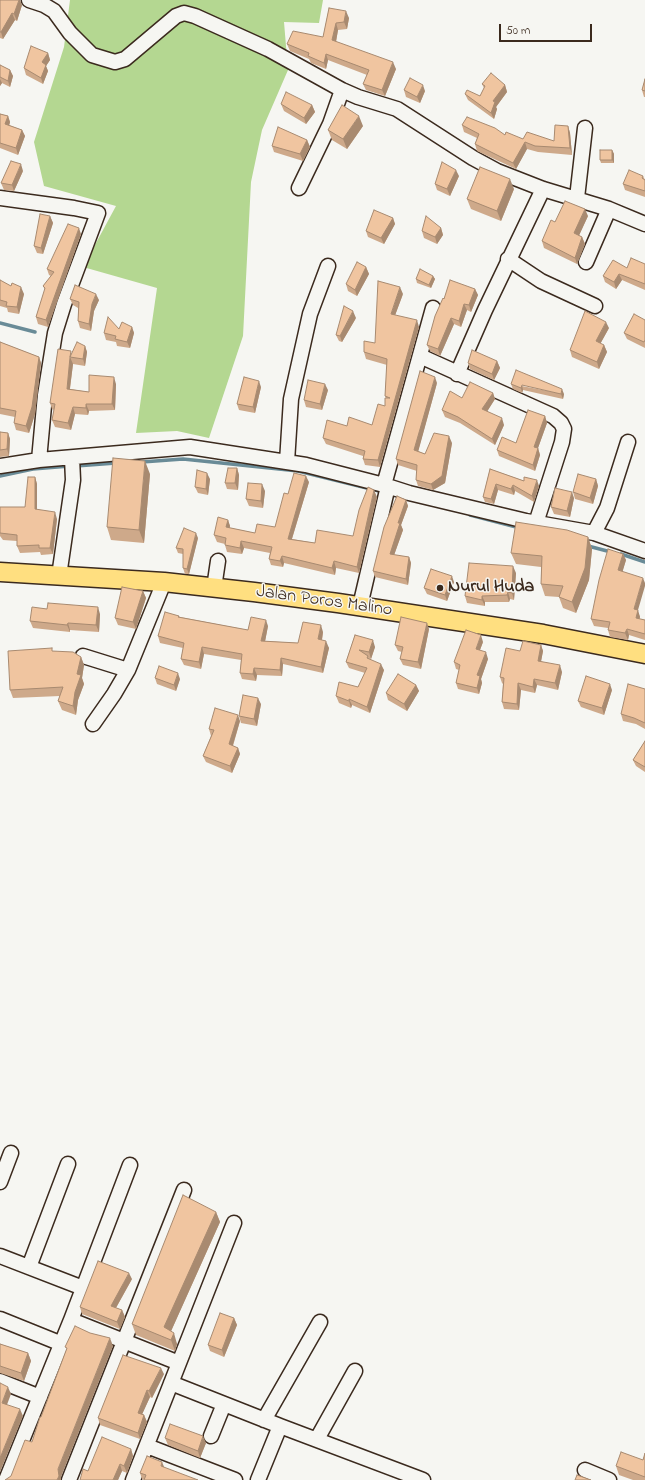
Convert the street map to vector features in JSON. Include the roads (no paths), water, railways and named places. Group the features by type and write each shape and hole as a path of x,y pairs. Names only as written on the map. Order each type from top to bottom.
{"main road":[{"name":"Jalan Poros Malino","path":"0,572 164,582 360,606 556,637 645,654"}],"street":[{"path":"29,0 44,4 54,10 92,55 107,61 115,62 125,59 176,16 184,13 195,16 312,71 342,90 358,97 397,109 473,158 497,171 543,189 578,198 609,209 645,224"},
{"path":"299,188 330,124 342,90"},
{"path":"578,198 585,128"},
{"path":"458,374 508,259 543,189"},
{"path":"0,198 74,208 98,213 64,304 55,333 45,395 39,460"},
{"path":"586,262 609,209"},
{"path":"508,259 541,281 595,306"},
{"path":"287,462 291,399 310,314 328,266"},
{"path":"360,606 386,485 433,308"},
{"path":"420,356 553,416 561,423 564,429 562,442 536,523"},
{"path":"594,533 607,508 628,442"},
{"path":"0,466 39,460 73,461 190,447 287,462 386,485 409,493 536,523 594,533 645,551"},
{"path":"59,576 73,480 73,461"},
{"path":"214,588 218,561"},
{"path":"93,724 128,670 164,582"},
{"path":"84,656 128,670"},
{"path":"0,1182 12,1153"},
{"path":"29,1267 68,1164"},
{"path":"6,1480 62,1344 130,1166"},
{"path":"69,1480 184,1190"},
{"path":"133,1480 234,1223"},
{"path":"0,1256 83,1288"},
{"path":"0,1319 62,1344"},
{"path":"71,1320 179,1363"},
{"path":"264,1420 320,1322"},
{"path":"317,1439 355,1371"},
{"path":"0,1380 40,1397"},
{"path":"171,1383 423,1480"},
{"path":"211,1436 224,1404"},
{"path":"260,1479 280,1426"},
{"path":"147,1446 235,1480"},
{"path":"584,1470 609,1480"}],"waterway":[{"path":"0,323 35,332"},
{"path":"142,462 183,459 298,471 383,492"},
{"path":"76,466 116,463"},
{"path":"0,476 33,469 70,466"},
{"path":"470,515 520,528"},
{"path":"588,546 611,552"},
{"path":"621,554 645,562"}],"place":[{"name":"Nurul Huda","path":"440,588"}]}
